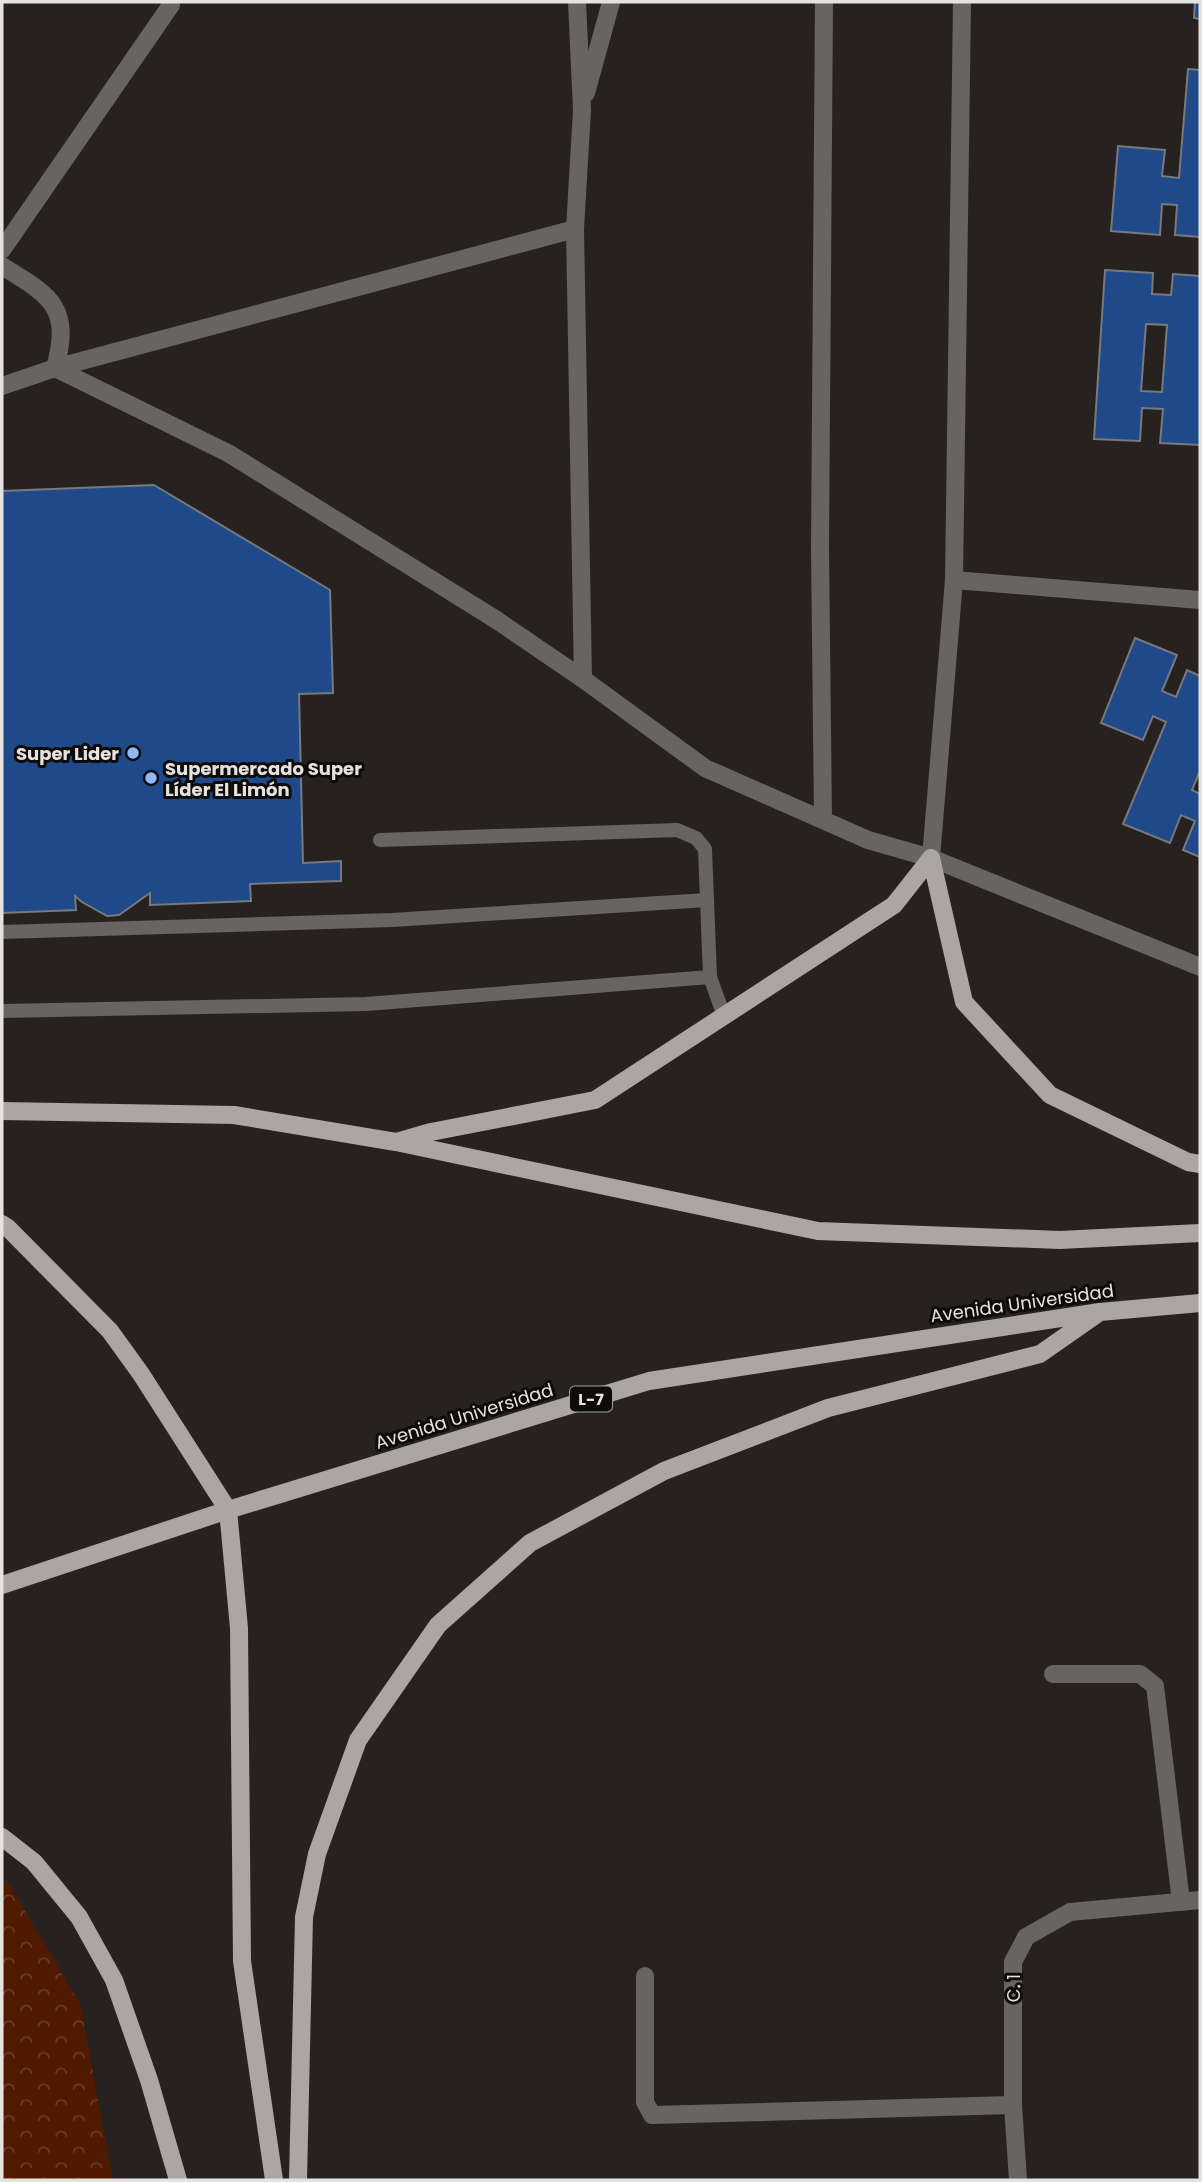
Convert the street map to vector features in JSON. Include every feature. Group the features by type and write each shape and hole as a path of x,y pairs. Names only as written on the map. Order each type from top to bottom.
{"main road":[{"path":"396,1142 431,1132 595,1101 894,905 930,858"},
{"path":"930,858 964,1002 1050,1095 1188,1162 1200,1164"},
{"path":"2,1111 234,1115 396,1142 818,1231 1060,1240 1200,1233"},
{"path":"2,1224 110,1331 141,1374 228,1510 239,1628 242,1961 274,2180"},
{"name":"Avenida Universidad","path":"2,1585 228,1510 649,1381 1100,1312 1200,1303"},
{"path":"298,2180 304,1917 317,1854 358,1740 438,1625 530,1543 664,1471 828,1408 1040,1354 1100,1312"},
{"path":"2,1837 34,1862 79,1917 114,1980 149,2080 178,2180"}],"street":[{"path":"577,2 582,110 575,229 583,679"},
{"path":"582,110 611,2"},
{"path":"823,820 820,547 824,2"},
{"path":"930,858 954,580 962,2"},
{"path":"2,250 171,5"},
{"path":"2,386 55,369 575,229"},
{"path":"2,266 30,282 46,295 57,310 62,326 55,369"},
{"path":"55,369 228,453 495,619 705,768 868,841 930,858 1200,967"},
{"path":"954,580 1200,600"},
{"path":"1054,1674 1140,1674 1155,1686 1181,1902"},
{"name":"C. 1","path":"1018,2180 1013,2105 1013,1962 1026,1937 1070,1912 1200,1900"},
{"path":"645,1976 645,2102 652,2115 1013,2105"}],"lane":[{"path":"380,840 677,830 696,838 705,849 710,977 724,1016"},
{"path":"2,932 392,920 707,900"},
{"path":"2,1011 366,1004 710,977"}],"green space":[{"path":"2,1879 10,1885 80,2004 113,2180 2,2180"}],"building":[{"path":"1195,2 1200,2 1200,19 1194,18"},
{"path":"1188,69 1200,70 1200,237 1175,235 1177,205 1162,204 1160,235 1111,231 1118,146 1165,150 1162,176 1179,178"},
{"path":"1105,270 1153,273 1152,294 1171,295 1173,274 1200,276 1200,445 1160,443 1163,409 1142,408 1140,441 1094,439","holes":["1146,324 1167,325 1162,392 1141,391"]},
{"name":"Supermercado Super Líder El Limón","path":"154,485 330,590 333,693 299,694 303,863 341,861 341,881 250,884 251,901 150,905 150,893 119,915 107,916 75,896 76,910 2,913 2,491"},
{"path":"1135,638 1177,655 1162,691 1176,697 1187,670 1200,676 1200,771 1192,790 1200,794 1200,857 1183,850 1195,821 1181,815 1170,843 1123,824 1166,722 1153,716 1143,740 1101,723"}],"place":[{"name":"Super Lider","path":"133,753"},
{"name":"Supermercado Super Líder El Limón","path":"151,778"}]}
